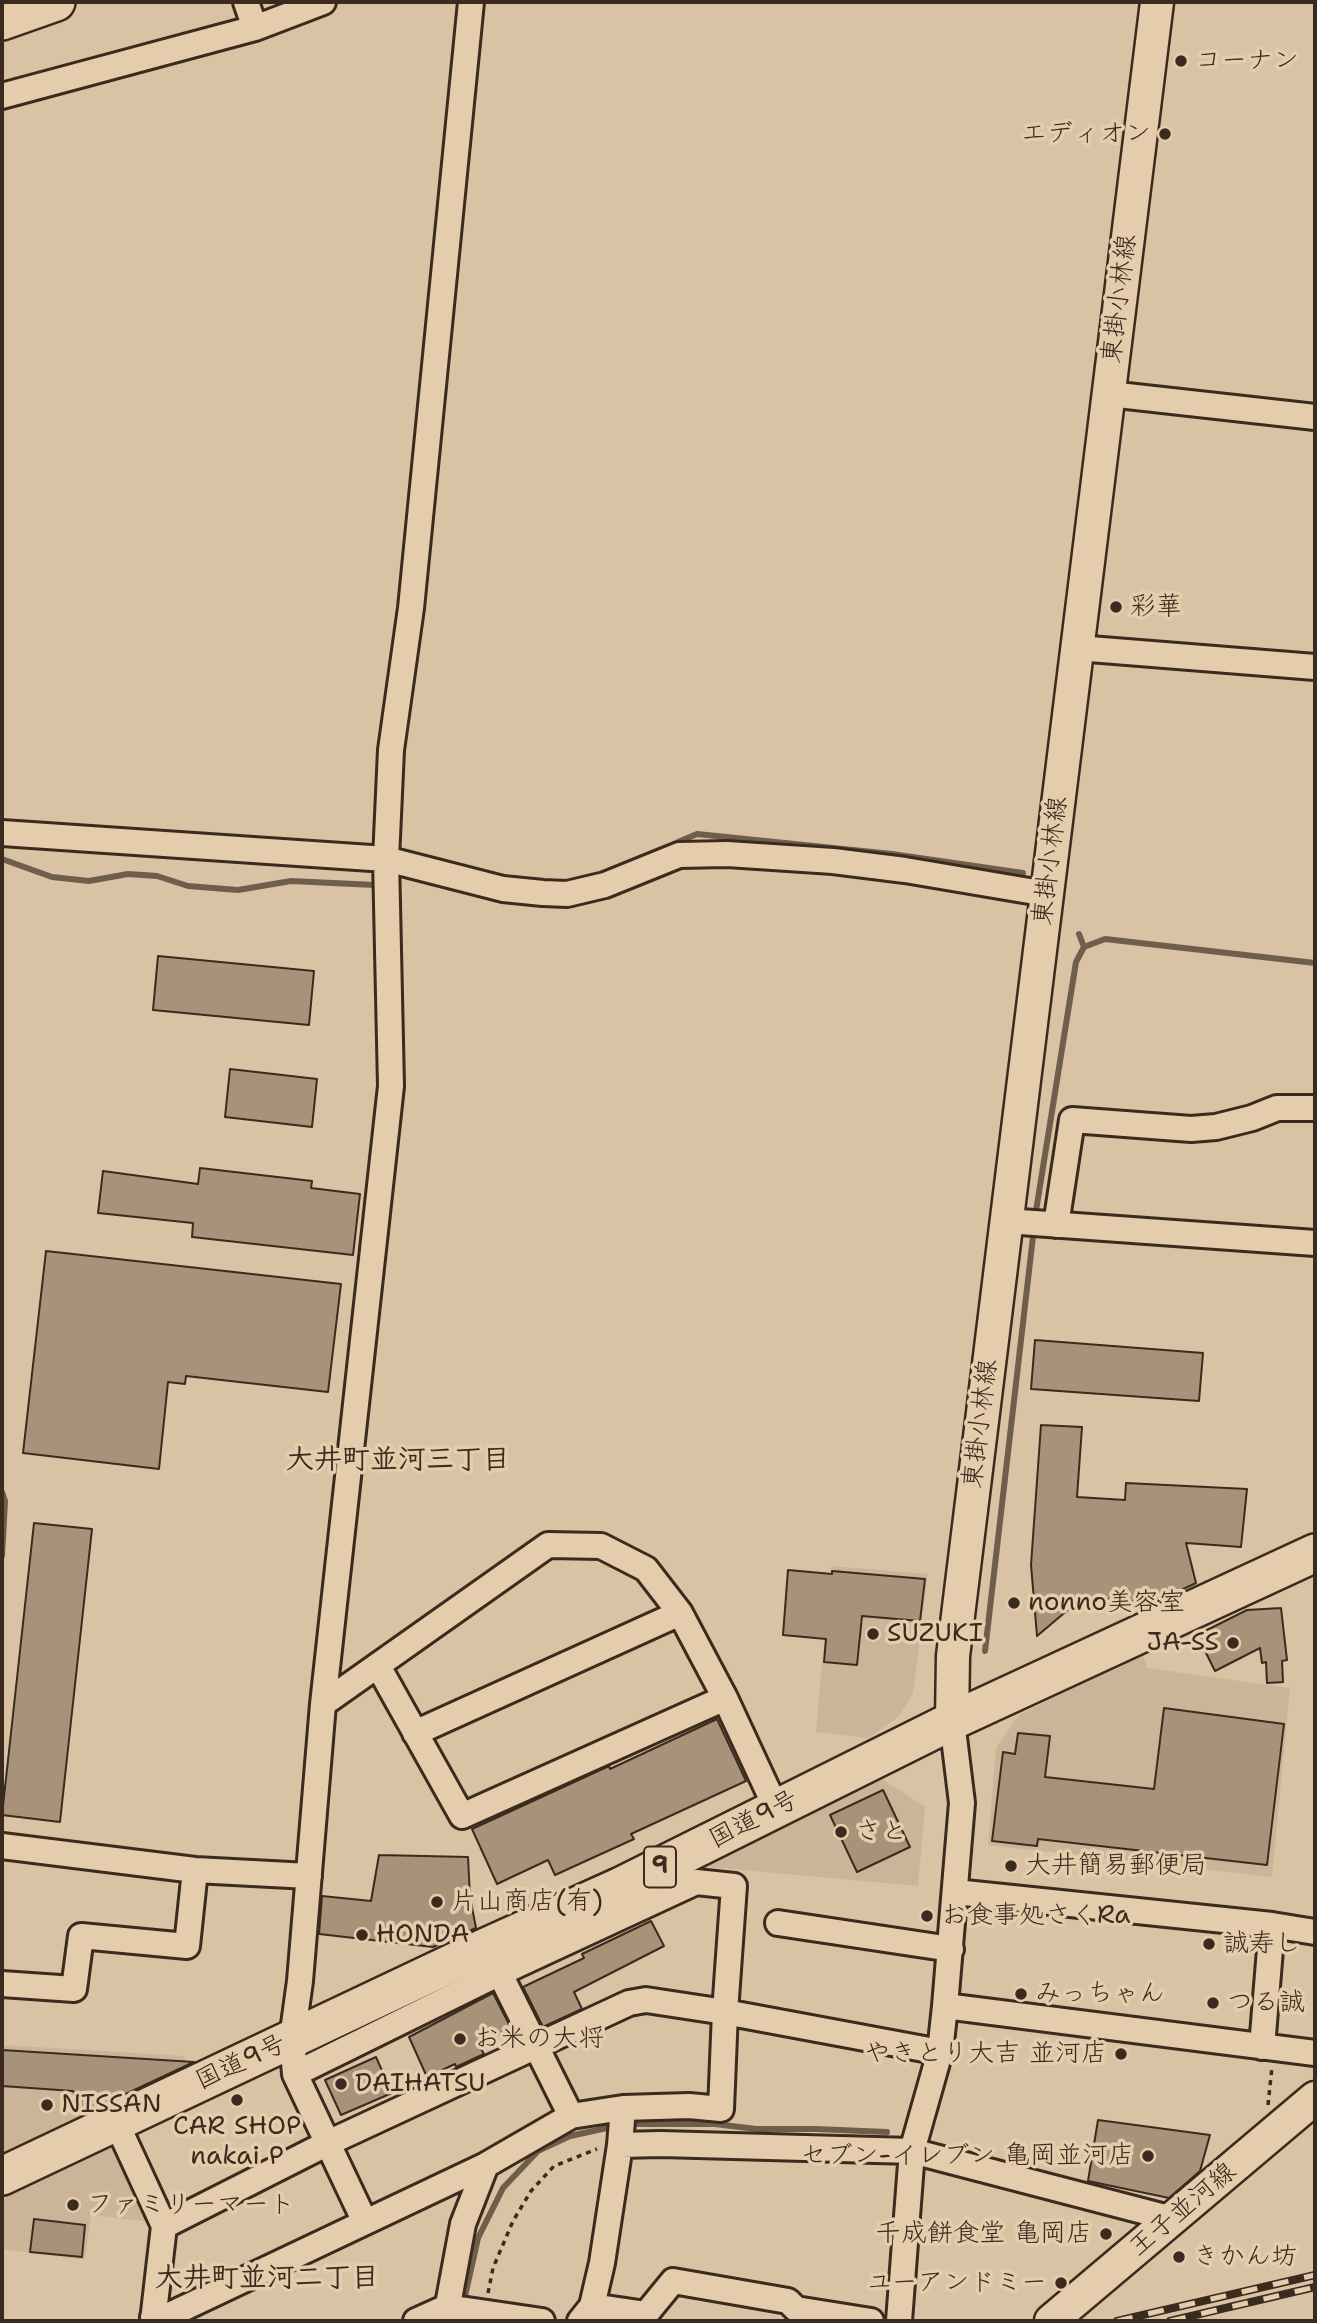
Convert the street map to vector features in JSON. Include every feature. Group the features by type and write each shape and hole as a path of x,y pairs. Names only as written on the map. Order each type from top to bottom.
{"highway":[{"path":"2,21 56,2"},
{"name":"国道9号","path":"2,2176 116,2122 294,2057 493,1960 621,1886 952,1721 1315,1553"}],"main road":[{"name":"東掛小林線","path":"952,1721 953,1656 1157,2"},
{"name":"王子並河線","path":"1051,2321 1315,2098"}],"street":[{"path":"246,2 256,27"},
{"path":"2,96 256,27 323,2"},
{"path":"365,2222 328,2143 294,2057 323,1704 391,1086 386,859 391,750 411,608 471,2"},
{"path":"1109,394 1315,417"},
{"path":"1076,648 1315,667"},
{"path":"2,833 386,859 503,889 543,894 567,894 605,885 680,855 727,854 833,861 1047,894"},
{"path":"1056,1225 1072,1120 1191,1129 1216,1127 1252,1118 1277,1108 1315,1108"},
{"path":"1006,1221 1315,1243"},
{"path":"323,1704 548,1545 601,1546 646,1569 680,1613 725,1698 776,1808"},
{"path":"415,1733 680,1613"},
{"path":"377,1667 462,1816 725,1698"},
{"path":"899,2321 912,2151 940,2052 951,1949 962,1803 952,1721"},
{"path":"2,1846 195,1870 309,1876"},
{"path":"2,1984 74,1989 81,1936 187,1946 195,1870"},
{"path":"116,2122 164,2225 153,2319 163,2318 486,2165 572,2116 624,2108 689,2106 721,2109 734,1886 696,1882 493,1960 572,2116"},
{"path":"956,1892 1315,1932"},
{"path":"778,1923 951,1949"},
{"path":"1268,2047 1272,1926"},
{"path":"164,2225 328,2143 629,2003 646,2000 725,2012 940,2052"},
{"path":"945,2006 1315,2053"},
{"path":"624,2108 601,2263 586,2314 646,2314 673,2281 788,2301 796,2309 871,2321"},
{"path":"620,2145 912,2151 1173,2218"},
{"path":"446,2314 463,2224 486,2165"},
{"path":"416,2321 446,2314 542,2321"}],"path":[{"path":"1264,2142 1268,2047"},
{"path":"483,2317 493,2268 513,2221 531,2191 554,2166 593,2150 620,2145"}],"shaded area":[{"name":"SUZUKI","path":"831,1566 928,1574 913,1693 899,1716 869,1738 816,1732"},
{"path":"1142,1653 1147,1668 1290,1688 1272,1877 988,1845 996,1748 1019,1715"},
{"name":"さと","path":"879,1777 925,1807 918,1886 710,1867 705,1857"},
{"path":"2,2045 184,2056 188,2069 2,2157"},
{"name":"ファミリーマート","path":"115,2143 152,2222 91,2215 85,2260 2,2249 2,2195"}],"building":[{"path":"158,956 314,971 309,1025 153,1010"},
{"path":"230,1069 317,1079 312,1127 225,1117"},
{"path":"200,1168 312,1181 311,1188 360,1194 353,1255 192,1237 193,1223 98,1213 103,1171 198,1184"},
{"path":"46,1251 341,1284 328,1392 186,1376 185,1384 168,1382 159,1469 23,1453"},
{"path":"1035,1340 1203,1353 1199,1401 1031,1389"},
{"path":"1041,1425 1082,1427 1077,1497 1125,1500 1126,1483 1247,1489 1241,1547 1186,1543 1196,1583 1139,1610 1131,1600 1082,1598 1037,1636 1031,1565"},
{"path":"34,1523 92,1529 60,1822 2,1815"},
{"path":"788,1570 925,1579 920,1621 862,1616 857,1665 824,1662 826,1639 783,1635"},
{"path":"1281,1608 1287,1660 1282,1661 1283,1682 1267,1683 1266,1662 1262,1663 1260,1648 1215,1671 1197,1635 1247,1610"},
{"path":"1164,1708 1284,1724 1267,1865 1038,1839 1037,1846 992,1841 1003,1752 1015,1754 1018,1733 1050,1736 1045,1777 1154,1789"},
{"path":"717,1719 746,1781 631,1834 634,1839 555,1875 548,1860 497,1884 472,1829"},
{"path":"883,1790 910,1847 857,1872 830,1815"},
{"path":"379,1855 468,1857 470,1897 476,1928 433,1947 319,1934 322,1896 371,1901"},
{"path":"651,1921 664,1946 574,1992 582,2009 543,2027 523,1987 584,1958 582,1954"},
{"path":"493,1993 511,2028 479,2045 484,2054 427,2077 409,2037"},
{"path":"2,2050 194,2062 83,2114 73,2091 2,2086"},
{"path":"376,2057 392,2093 341,2115 325,2080"},
{"path":"1098,2120 1210,2135 1200,2171 1169,2198 1088,2181"},
{"path":"34,2219 85,2225 82,2257 30,2252"}],"waterway":[{"path":"678,842 697,834 892,854 1023,873"},
{"path":"2,859 52,877 89,881 128,874 157,876 188,886 238,890 291,881 375,885"},
{"path":"1079,934 1084,947"},
{"path":"1035,1217 1076,962 1084,947 1105,939 1315,963"},
{"path":"985,1651 1034,1228"},
{"path":"2,1492 5,1501 2,1556"},
{"path":"627,2124 715,2124 756,2129 887,2132"},
{"path":"463,2305 478,2238 503,2188 538,2151 570,2136 616,2126"}],"railway":[{"path":"1117,2321 1315,2275"},
{"path":"1170,2321 1315,2287"}],"place":[{"name":"コーナン","path":"1181,61"},
{"name":"エディオン","path":"1165,134"},
{"name":"彩華","path":"1116,607"},
{"name":"nonno美容室","path":"1014,1603"},
{"name":"SUZUKI","path":"873,1634"},
{"name":"JA-SS","path":"1233,1643"},
{"name":"さと","path":"841,1832"},
{"name":"大井簡易郵便局","path":"1011,1866"},
{"name":"片山商店(有)","path":"437,1902"},
{"name":"お食事処さくRa","path":"927,1916"},
{"name":"HONDA","path":"362,1935"},
{"name":"誠寿し","path":"1209,1944"},
{"name":"みっちゃん","path":"1021,1994"},
{"name":"つる誠","path":"1213,2003"},
{"name":"お米の大将","path":"460,2039"},
{"name":"やきとり大吉 並河店","path":"1121,2054"},
{"name":"DAIHATSU","path":"341,2084"},
{"name":"CAR SHOP nakai P","path":"237,2100"},
{"name":"NISSAN","path":"47,2105"},
{"name":"セブン-イレブン 亀岡並河店","path":"1148,2156"},
{"name":"ファミリーマート","path":"73,2205"},
{"name":"千成餅食堂 亀岡店","path":"1106,2234"},
{"name":"きかん坊","path":"1179,2257"},
{"name":"ユーアンドミー","path":"1061,2283"}],"district":[{"name":"大井町並河三丁目","path":"398,1461"},
{"name":"大井町並河二丁目","path":"267,2279"}]}
